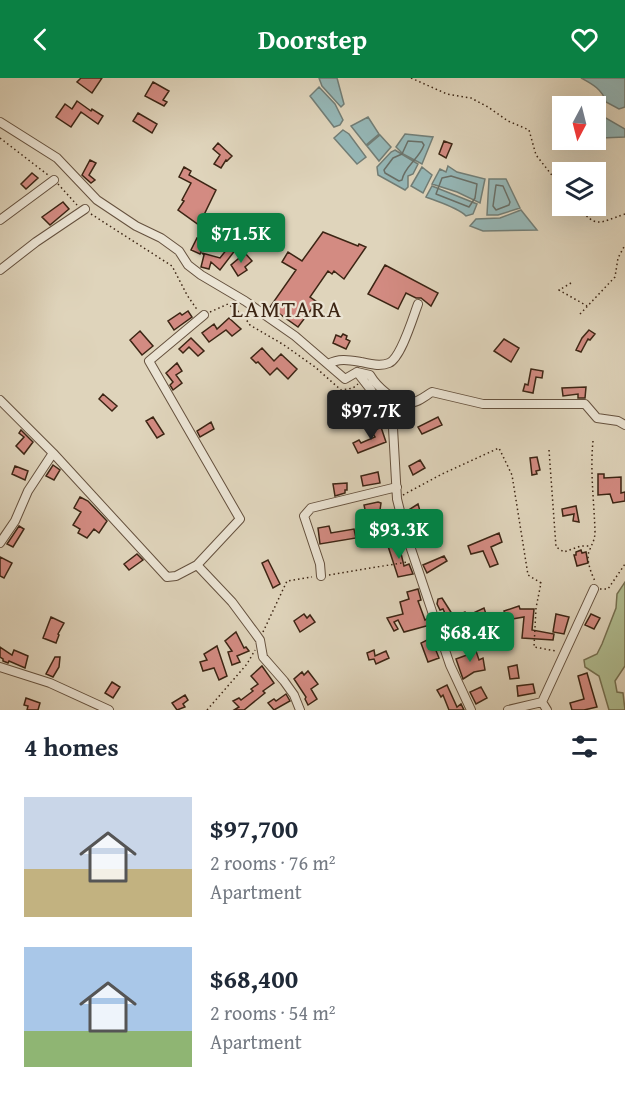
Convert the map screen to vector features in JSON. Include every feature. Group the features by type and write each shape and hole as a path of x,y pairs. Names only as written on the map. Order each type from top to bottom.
{"street":[{"path":"0,122 57,158 97,200 136,226 179,250 189,265 201,275 296,336 345,379 357,372 370,375 375,384 393,397 409,403 432,392 483,404 585,404 597,418 618,421 625,425"},
{"path":"0,220 54,180"},
{"path":"0,270 85,209"},
{"path":"328,364 345,359 372,364 387,364 393,361 418,304"},
{"path":"0,400 53,453 167,578 176,576 197,565 240,519 149,362 204,315"},
{"path":"357,372 393,428 398,499 415,560 450,665 471,710"},
{"path":"0,543 15,521 28,490 53,453"},
{"path":"321,576 320,564 304,516 311,508 396,487"},
{"path":"197,565 232,602 260,640 263,657 294,695 300,710"},
{"path":"508,710 545,706 564,653 598,589"},
{"path":"0,667 50,683 109,710"}],"path":[{"path":"411,78 447,94 471,98 508,121 529,130 536,156 552,176"},
{"path":"0,138 54,180 74,202 172,266 195,309 204,315 228,304 243,315 250,325 315,367 341,390 352,388 363,380"},
{"path":"585,216 589,221 598,223 625,214"},
{"path":"580,315 615,277 618,258 625,245"},
{"path":"570,283 559,290 587,306"},
{"path":"592,441 591,490 595,530 589,553 590,568 598,589 608,589 625,564"},
{"path":"398,499 451,470 500,448 512,475 528,575 541,584 536,608 534,647 564,653"},
{"path":"549,450 556,547 564,552 581,546 591,547"},
{"path":"207,710 247,664 287,580 415,560"}],"green space":[{"path":"625,582 625,666 615,681 617,692 623,693 625,710 609,710 599,676 585,667 584,660 597,654 616,608 617,594"}],"water":[{"path":"319,78 337,78 344,104 341,107 322,86"},
{"path":"581,78 625,78 625,107 619,109 606,102 606,96"},
{"path":"319,87 335,104 343,120 340,125 334,127 310,96"},
{"path":"368,117 379,134 366,145 351,126"},
{"path":"606,118 625,129 625,137 606,138"},
{"path":"343,130 349,134 366,157 357,164 334,138"},
{"path":"405,134 433,137 422,164 403,154 396,147"},
{"path":"380,135 391,147 379,161 367,146"},
{"path":"395,150 418,164 413,174 408,176 408,187 405,190 378,175 377,167"},
{"path":"448,166 457,172 485,179 480,203 432,184 440,169 446,172"},
{"path":"422,167 432,175 423,193 411,186"},
{"path":"489,179 506,179 520,208 498,215 487,215"},
{"path":"432,186 477,204 473,214 466,216 453,207 426,197"},
{"path":"521,210 537,230 483,231 470,226 476,219 500,218"}],"building":[{"path":"81,78 102,78 92,93 77,82"},
{"path":"153,82 169,91 163,100 167,102 164,106 145,96"},
{"path":"77,101 103,116 98,124 81,112 71,127 56,117 65,104 72,109"},
{"path":"138,113 157,124 152,133 133,121"},
{"path":"444,141 452,144 446,158 439,154"},
{"path":"218,143 232,156 221,168 214,164 220,155 213,149"},
{"path":"90,160 96,163 89,175 95,180 91,183 82,175"},
{"path":"184,167 191,171 189,175 216,190 199,225 178,210 191,183 179,177"},
{"path":"32,173 38,178 26,189 21,184"},
{"path":"63,202 69,209 50,225 42,217"},
{"path":"268,217 279,225 272,234 261,226"},
{"path":"233,219 239,223 225,245 218,241"},
{"path":"323,232 366,247 344,279 334,271 332,274 328,271 310,297 317,302 298,327 270,307 296,270 282,262 288,252 302,261"},
{"path":"197,238 205,241 200,254 191,250"},
{"path":"231,244 236,249 220,270 211,262 209,269 201,267 204,255 202,253 220,258"},
{"path":"245,253 252,261 245,267 247,270 238,276 231,265"},
{"path":"385,265 438,293 431,306 421,298 406,293 398,309 368,294"},
{"path":"188,311 192,317 174,330 168,321"},
{"path":"229,318 241,329 232,336 226,330 209,342 202,333 214,324 217,329"},
{"path":"589,330 595,334 590,340 588,339 581,352 576,350 582,338"},
{"path":"140,331 153,346 142,355 130,340"},
{"path":"343,334 350,341 346,349 333,343 336,335 341,337"},
{"path":"191,338 204,351 198,356 189,347 183,353 179,349"},
{"path":"504,339 519,348 511,362 494,351"},
{"path":"262,348 274,361 281,354 297,369 288,379 277,368 270,375 251,358"},
{"path":"177,363 182,371 176,375 182,383 173,390 170,385 173,382 166,373"},
{"path":"531,369 543,371 542,378 536,377 533,393 523,391 525,384 528,385"},
{"path":"586,387 585,398 578,398 578,394 563,396 562,388"},
{"path":"103,394 117,406 112,411 99,399"},
{"path":"350,399 355,412 342,419 338,413 346,408 343,401"},
{"path":"374,409 378,415 366,424 361,417"},
{"path":"153,417 164,434 157,438 146,421"},
{"path":"438,417 442,425 422,434 418,427"},
{"path":"211,422 214,429 200,437 197,431"},
{"path":"381,427 386,442 358,453 353,443 359,440 361,443 375,437 372,432"},
{"path":"21,430 33,442 24,454 16,446 24,437 19,433"},
{"path":"537,457 540,470 536,471 537,474 532,475 530,458"},
{"path":"420,460 425,468 413,475 409,466"},
{"path":"53,465 60,470 54,480 46,476"},
{"path":"15,466 28,471 25,480 12,474"},
{"path":"378,472 380,483 363,486 361,476"},
{"path":"598,474 604,474 604,478 621,477 621,493 625,492 625,501 613,503 610,494 598,495"},
{"path":"347,483 345,493 335,496 333,484"},
{"path":"80,497 88,501 107,521 99,533 94,529 87,538 78,533 80,529 73,525 81,512 74,508"},
{"path":"381,503 380,510 366,514 364,505"},
{"path":"418,504 420,511 418,511 423,521 428,519 431,524 418,531 415,530 407,511"},
{"path":"576,506 579,522 573,521 574,514 563,516 562,509"},
{"path":"19,526 24,529 13,547 7,544"},
{"path":"329,526 331,533 354,529 356,538 320,544 318,528"},
{"path":"499,533 502,542 491,547 498,564 490,567 483,551 471,554 468,546"},
{"path":"398,541 404,566 409,564 413,574 398,577 387,543"},
{"path":"581,550 582,553 586,552 588,563 577,566 574,555"},
{"path":"137,554 143,560 129,570 124,564"},
{"path":"444,556 447,561 427,573 423,565"},
{"path":"0,557 12,563 4,578 0,576"},
{"path":"268,560 280,584 273,588 262,563"},
{"path":"418,589 421,600 418,601 425,620 428,618 430,625 404,632 398,620 394,622 398,629 394,631 387,618 403,614 400,602 409,599 407,592"},
{"path":"442,598 454,617 465,612 467,616 484,608 486,614 457,627 460,634 451,638 444,619 447,618 443,609 440,610 437,604 438,599"},
{"path":"519,606 520,609 534,609 532,630 554,634 553,640 522,638 524,617 507,620 504,611"},
{"path":"304,614 307,618 310,615 315,622 300,632 294,621"},
{"path":"556,614 569,617 564,634 553,632"},
{"path":"591,614 600,618 594,629 585,625"},
{"path":"51,617 64,623 56,643 43,638"},
{"path":"236,632 244,648 246,647 249,651 237,656 240,662 232,665 228,652 232,651 225,641"},
{"path":"431,638 439,658 428,662 421,643"},
{"path":"474,645 479,660 483,658 485,670 474,672 463,679 456,659 467,655 465,648"},
{"path":"217,646 227,676 219,680 214,668 203,671 200,662 207,660 204,654"},
{"path":"0,647 12,655 14,650 28,656 25,668 9,661 8,663 3,661 0,657"},
{"path":"374,650 375,656 386,651 389,658 376,664 374,659 369,660 367,653"},
{"path":"55,657 60,657 59,667 53,677 46,674"},
{"path":"517,665 519,678 510,679 508,667"},
{"path":"262,666 274,683 244,710 234,710 239,707 233,701 239,698 241,700 258,684 251,676"},
{"path":"308,671 318,684 311,689 317,699 308,705 306,697 294,679 302,672 304,675"},
{"path":"587,673 597,707 572,710 570,703 584,699 578,676"},
{"path":"112,682 120,687 113,698 105,693"},
{"path":"533,684 535,693 518,696 517,686"},
{"path":"447,685 457,707 461,704 464,710 449,710 443,695 441,697 437,690"},
{"path":"481,687 487,698 476,704 470,692"},
{"path":"286,694 290,701 274,710 268,703 274,699 276,701"},
{"path":"185,695 188,700 183,704 185,707 177,710 172,703"},
{"path":"26,698 40,703 38,710 27,710 28,706 24,705"}],"district":[{"name":"LAMTARA","path":"287,308"}]}
